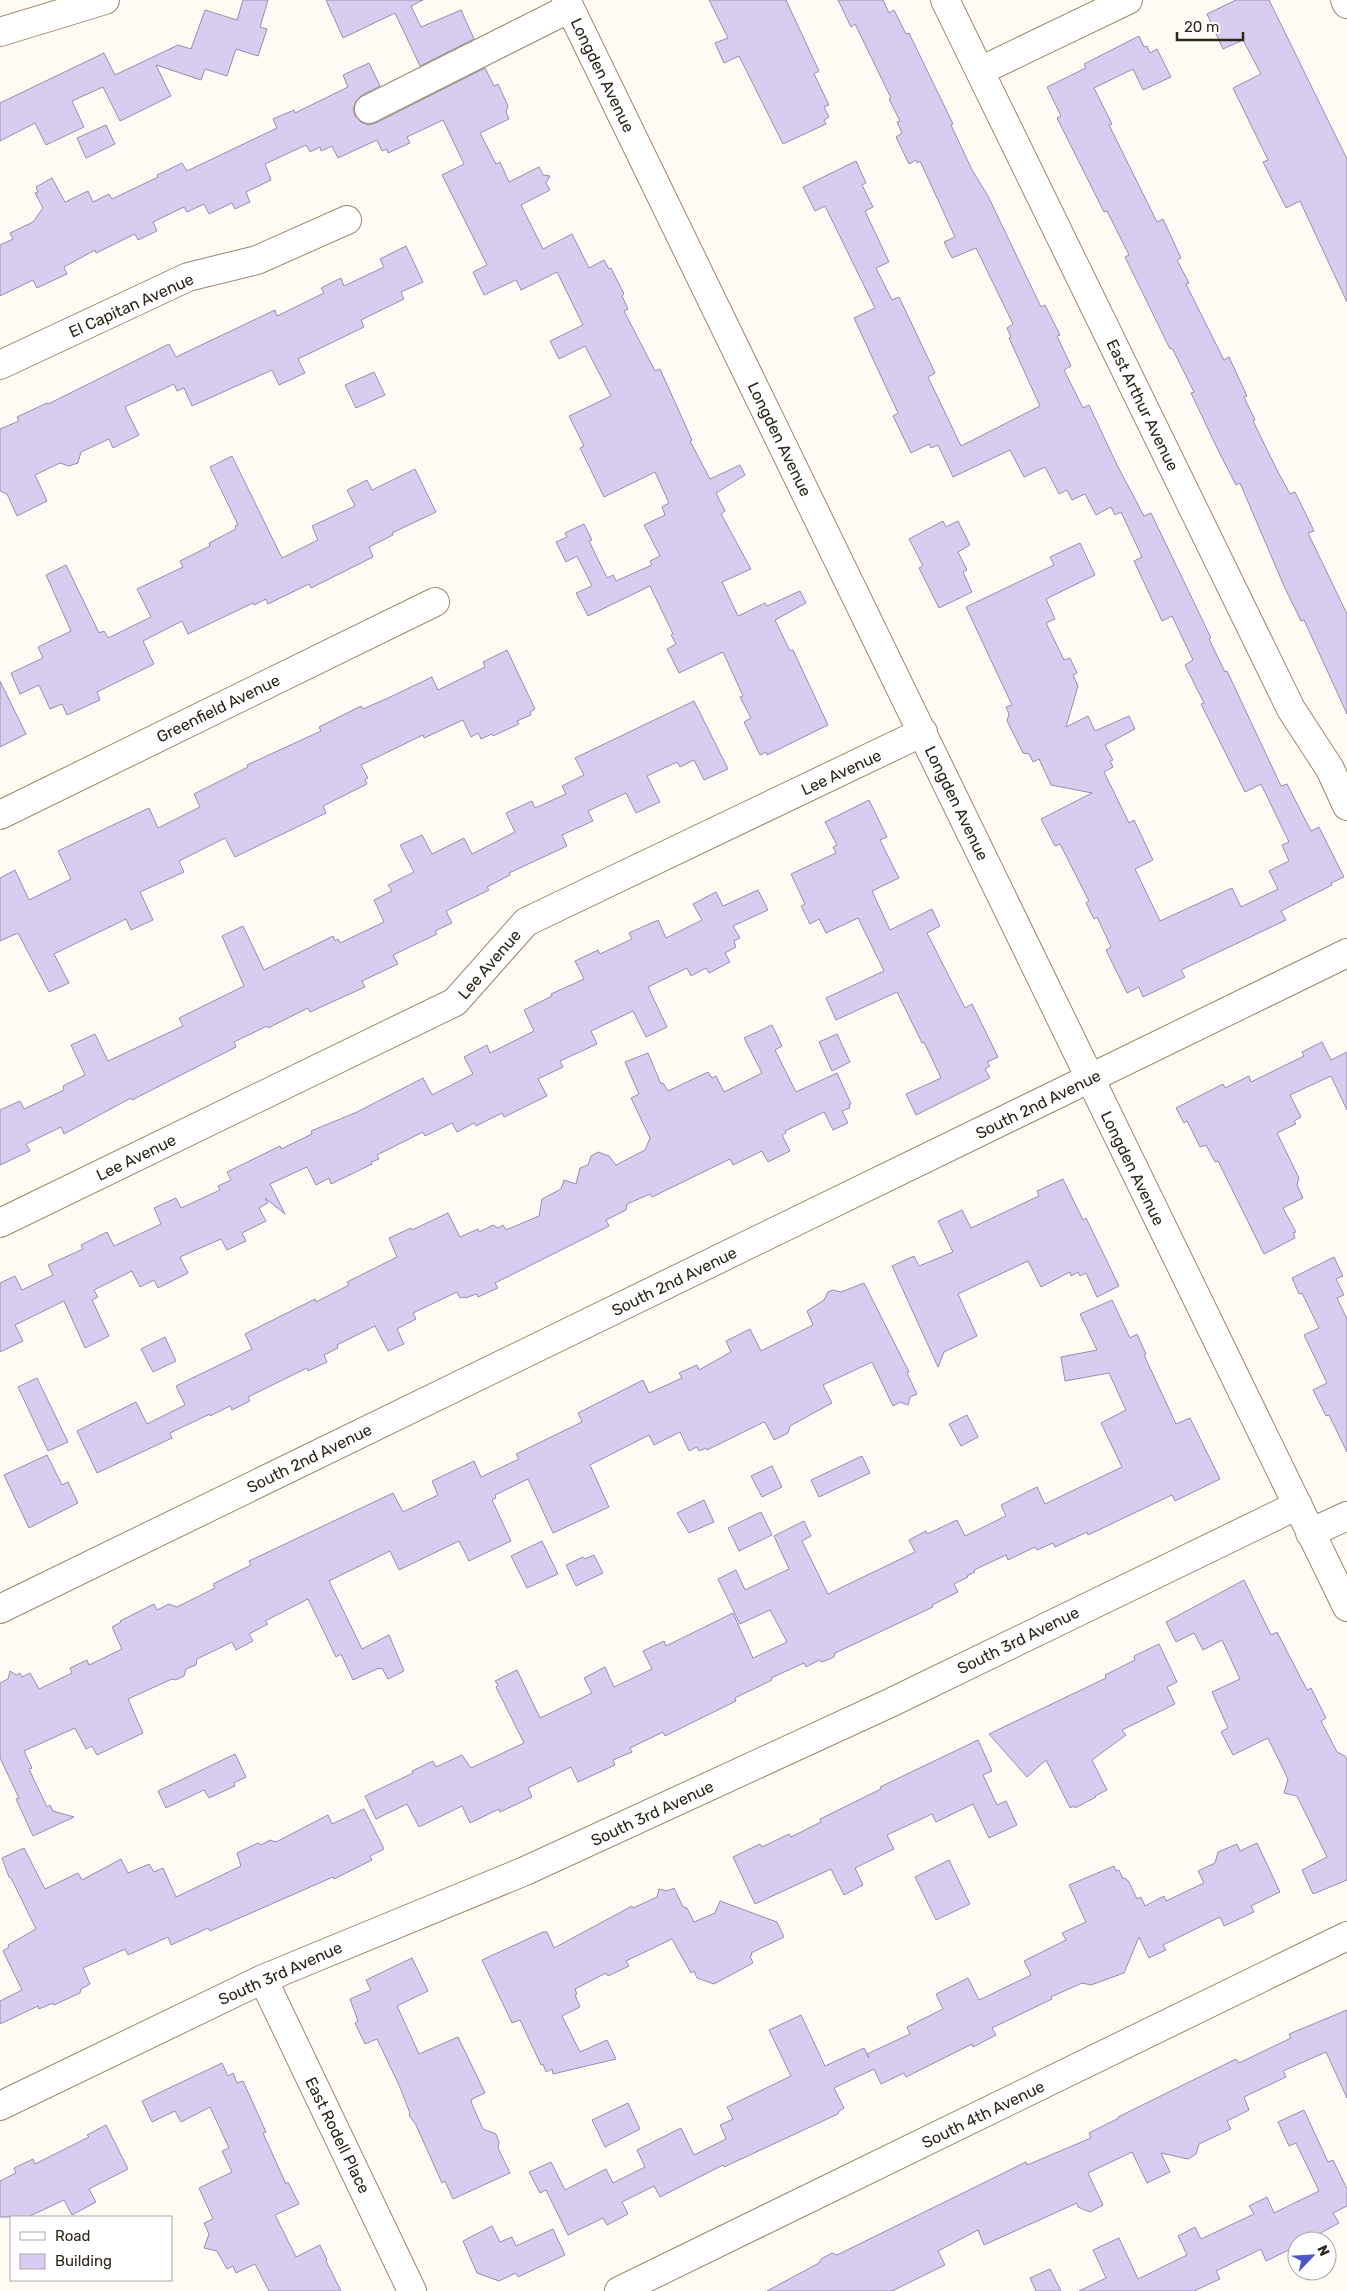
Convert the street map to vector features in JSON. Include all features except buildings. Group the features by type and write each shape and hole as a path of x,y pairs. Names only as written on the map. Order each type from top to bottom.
{"street":[{"path":"0,32 105,0"},
{"name":"East Arthur Avenue","path":"945,0 1291,709 1330,769 1347,806"},
{"path":"980,71 1128,0"},
{"path":"1345,0 1347,4"},
{"path":"369,109 568,4"},
{"name":"Longden Avenue","path":"568,4 1347,1607"},
{"name":"El Capitan Avenue","path":"0,365 188,277 257,260 348,220"},
{"name":"Greenfield Avenue","path":"0,815 435,602"},
{"name":"Lee Avenue","path":"0,1223 455,1002 526,922 923,732"},
{"name":"South 2nd Avenue","path":"0,1609 1347,953"},
{"name":"South 3rd Avenue","path":"0,2106 263,1978 525,1871 890,1702 1298,1505"},
{"path":"1310,1533 1347,1516"},
{"name":"South 4th Avenue","path":"619,2291 1347,1936"},
{"name":"East Rodell Place","path":"263,1978 412,2291"}]}
